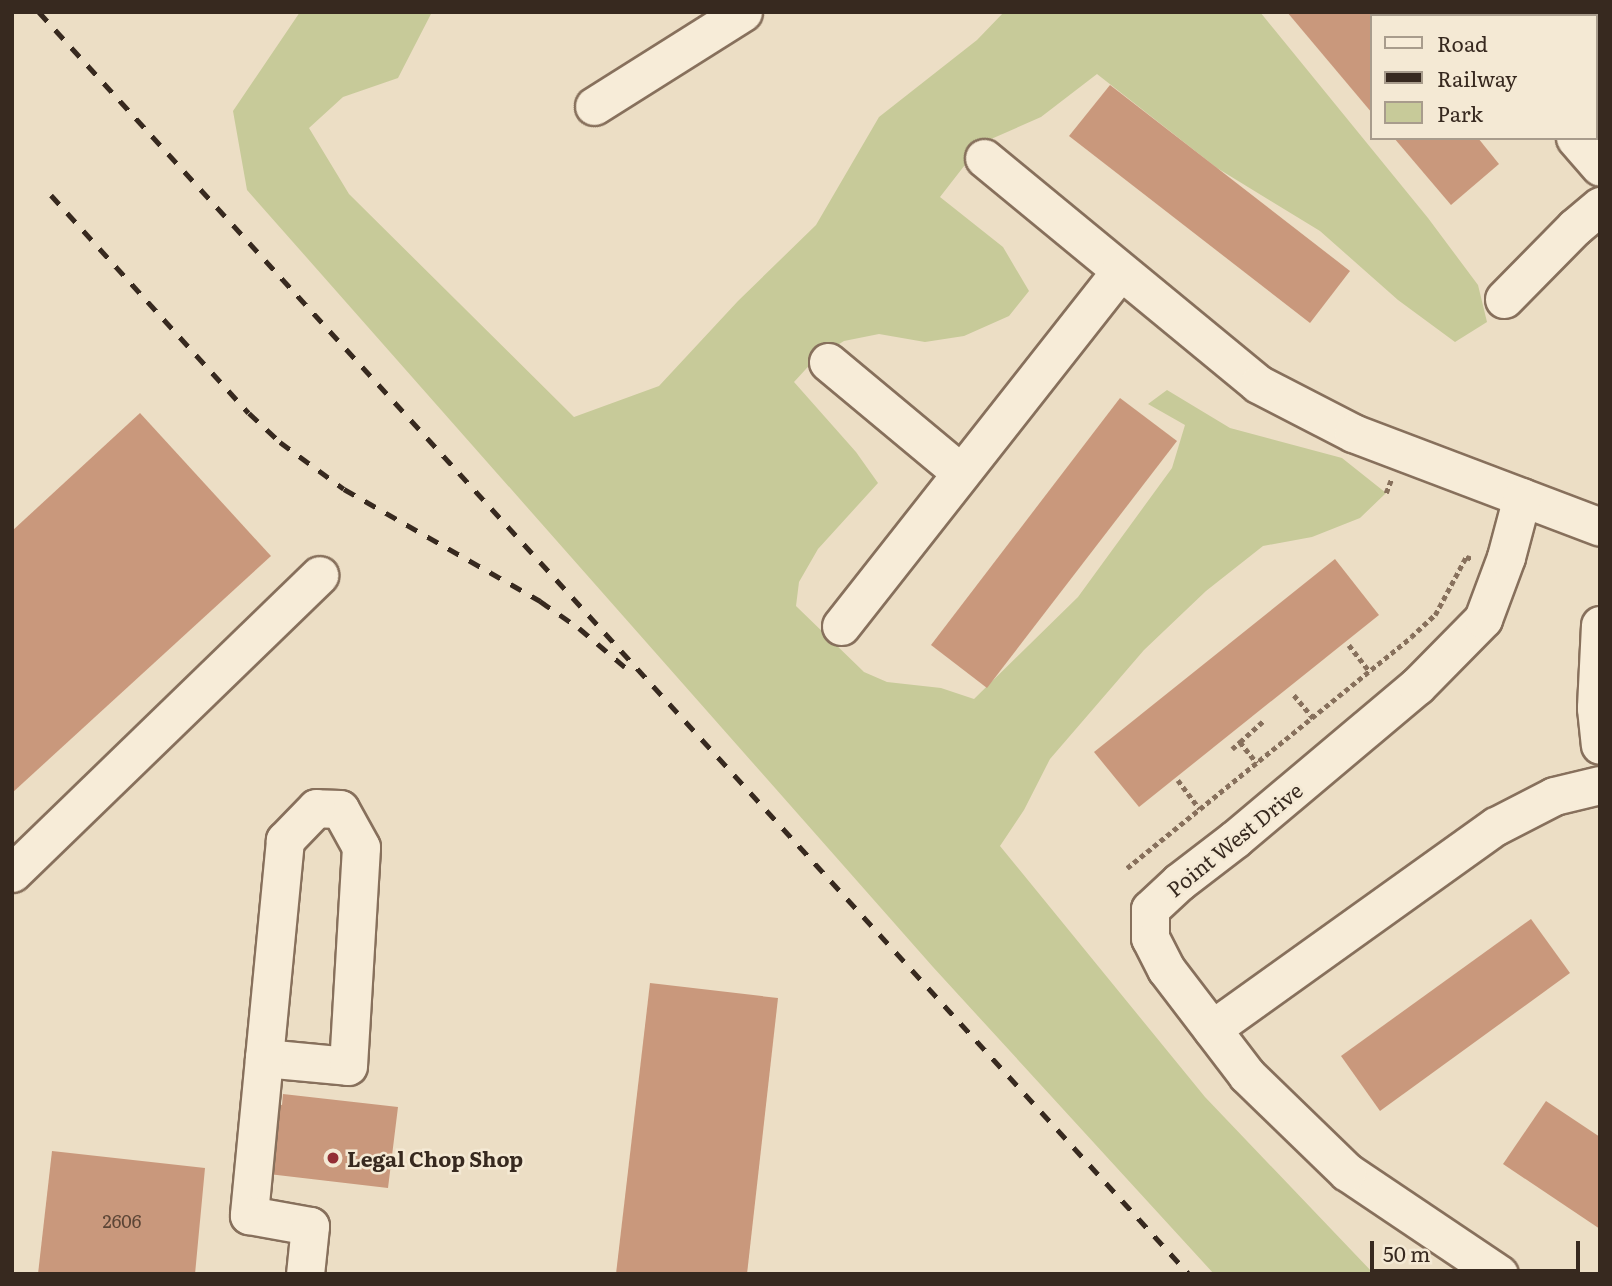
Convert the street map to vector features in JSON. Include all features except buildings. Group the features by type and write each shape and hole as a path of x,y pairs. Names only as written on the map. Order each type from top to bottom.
{"street":[{"path":"594,106 666,64 743,12"},
{"path":"1577,140 1600,167"},
{"path":"984,158 1258,384 1353,433 1600,527"},
{"path":"1504,299 1575,227 1600,206"},
{"path":"841,625 1119,272"},
{"path":"828,362 961,473"},
{"name":"Point West Drive","path":"1499,1274 1348,1172 1247,1075 1166,969 1150,938 1150,909 1179,882 1235,839 1418,686 1483,619 1506,557 1522,498"},
{"path":"12,873 319,575"},
{"path":"1600,625 1596,708 1600,745"},
{"path":"1212,1029 1496,825 1554,796 1600,785"},
{"path":"264,1058 348,1066 361,847 340,809 316,808 285,840 264,1058 249,1215 310,1226 305,1274"}],"path":[{"path":"1386,493 1392,476"},
{"path":"1127,868 1370,672 1435,615 1466,557 1484,562"},
{"path":"1349,646 1370,672"},
{"path":"1294,695 1313,718"},
{"path":"1232,749 1263,722"},
{"path":"1240,742 1257,763"},
{"path":"1178,780 1200,809"}],"green space":[{"path":"300,12 432,12 398,78 343,97 309,128 349,194 574,417 659,386 738,301 816,225 879,117 977,40 1004,12 1260,12 1428,218 1478,285 1487,322 1455,342 1398,300 1320,231 1217,168 1097,74 1041,117 982,143 940,197 1003,247 1029,291 1009,316 964,336 925,342 879,334 844,341 816,358 794,382 856,452 878,483 818,549 799,582 796,606 864,672 887,682 941,688 974,699 1078,597 1172,468 1185,425 1148,404 1167,390 1230,428 1342,458 1386,493 1360,518 1312,537 1263,546 1206,591 1144,650 1050,759 1024,810 1000,846 1205,1097 1374,1274 1214,1274 933,967 247,190 233,111"},
{"path":"1545,12 1600,12 1600,91 1598,14"}],"railway":[{"path":"39,12 1189,1274"},
{"path":"51,195 249,413 280,442 344,489 540,601 579,628 625,667"}],"place":[{"name":"Legal Chop Shop","path":"333,1158"}]}
